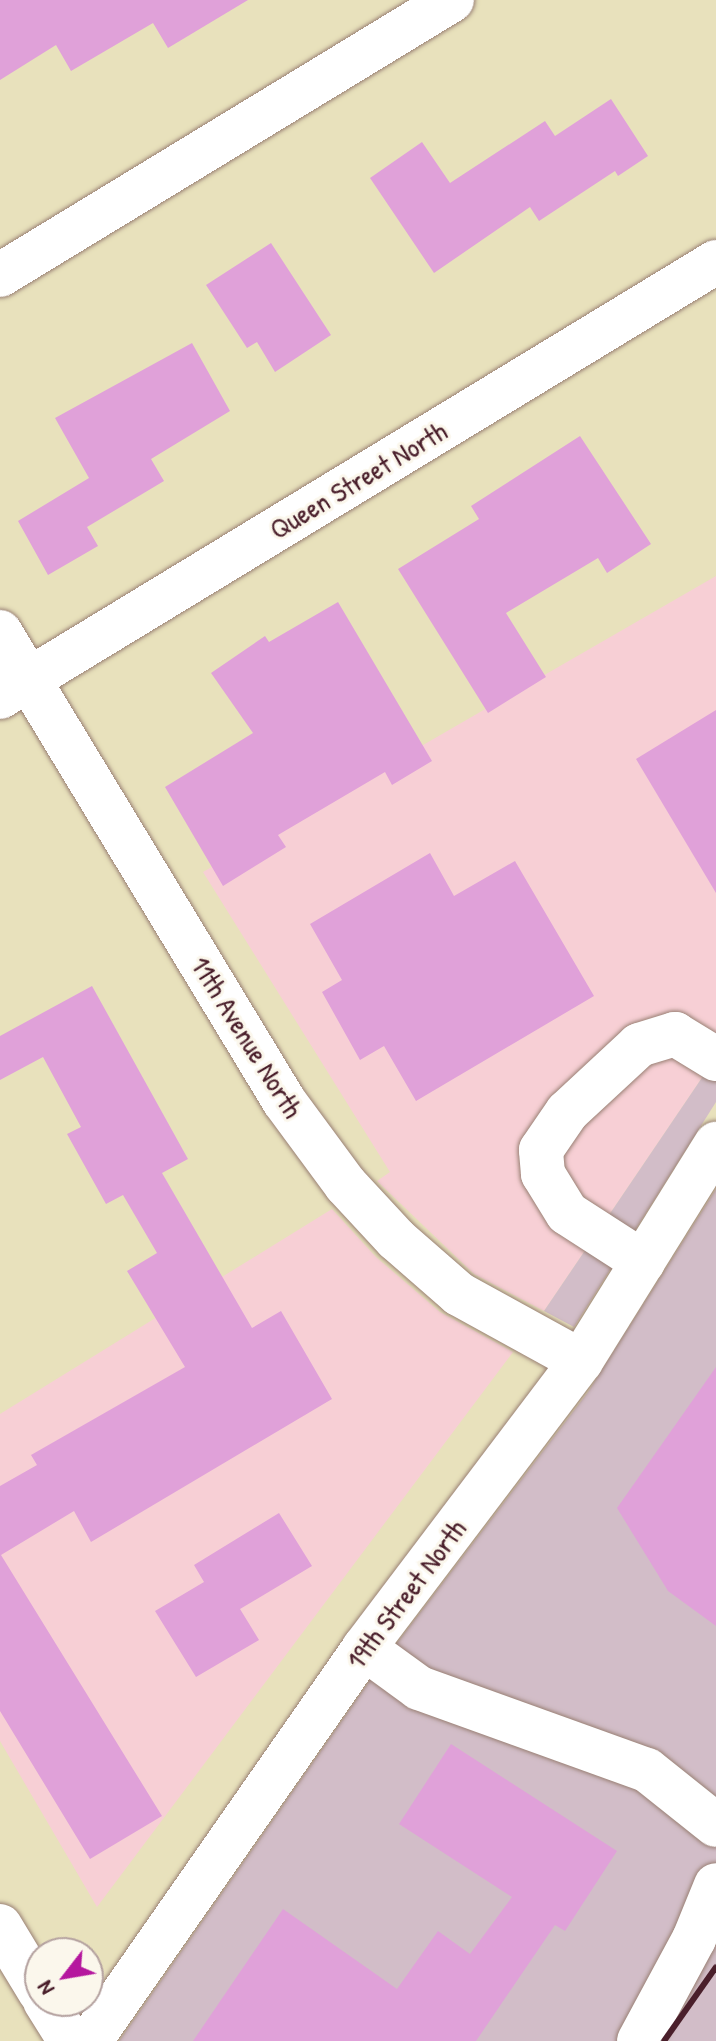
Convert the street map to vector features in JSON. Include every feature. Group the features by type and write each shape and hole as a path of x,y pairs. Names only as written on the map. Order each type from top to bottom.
{"street":[{"path":"0,275 452,0"},
{"name":"Queen Street North","path":"14,688 716,262"},
{"name":"11th Avenue North","path":"0,632 14,688 284,1101 346,1185 396,1239 459,1294 581,1361"},
{"path":"643,1262 567,1213 543,1174 541,1150 567,1112 639,1045 675,1034 716,1059"},
{"name":"19th Street North","path":"90,2041 364,1648 581,1361 716,1144"},
{"path":"364,1648 419,1688 647,1770 716,1825"},
{"path":"639,2041 694,1939 716,1885"},
{"path":"0,1926 24,1966"},
{"path":"55,2017 70,2041"}],"shaded area":[{"path":"716,576 716,1057 544,1311 474,1274 377,1181 390,1172 203,872"},
{"path":"716,1057 716,1102 574,1327 544,1311"},
{"path":"716,1189 716,2041 119,2041 384,1660 588,1392"},
{"path":"332,1209 376,1257 440,1312 513,1352 97,1907 0,1741 0,1414"}],"building":[{"path":"0,0 248,0 168,48 153,23 71,71 56,45 0,80"},
{"path":"611,99 648,156 618,176 615,171 539,221 530,207 434,273 370,178 422,142 450,183 545,121 555,136"},
{"path":"271,243 331,335 275,372 257,342 247,348 206,285"},
{"path":"192,343 230,411 151,459 164,481 87,527 98,546 48,575 18,521 89,478 55,418"},
{"path":"580,436 651,544 607,573 598,558 506,613 546,677 488,713 398,569 479,519 471,506"},
{"path":"338,602 432,761 392,785 385,772 278,835 286,847 223,886 165,787 253,733 211,673 265,636 269,642"},
{"path":"716,710 716,893 636,759"},
{"path":"430,853 454,896 515,861 594,996 416,1101 384,1046 360,1060 322,992 342,980 310,924"},
{"path":"92,986 188,1159 162,1173 252,1328 281,1311 332,1399 91,1542 74,1511 1,1555 162,1816 90,1859 0,1711 0,1486 37,1465 31,1455 185,1367 127,1271 157,1253 123,1195 106,1204 67,1134 81,1127 43,1057 0,1080 0,1036"},
{"path":"716,1367 716,1626 668,1591 617,1508"},
{"path":"279,1513 312,1566 240,1609 259,1640 196,1677 155,1611 204,1582 194,1565"},
{"path":"451,1744 617,1851 565,1931 555,1925 476,2041 193,2041 283,1909 397,1989 438,1931 470,1954 512,1897 399,1824"}],"railway":[{"path":"664,2041 716,1967"}]}
